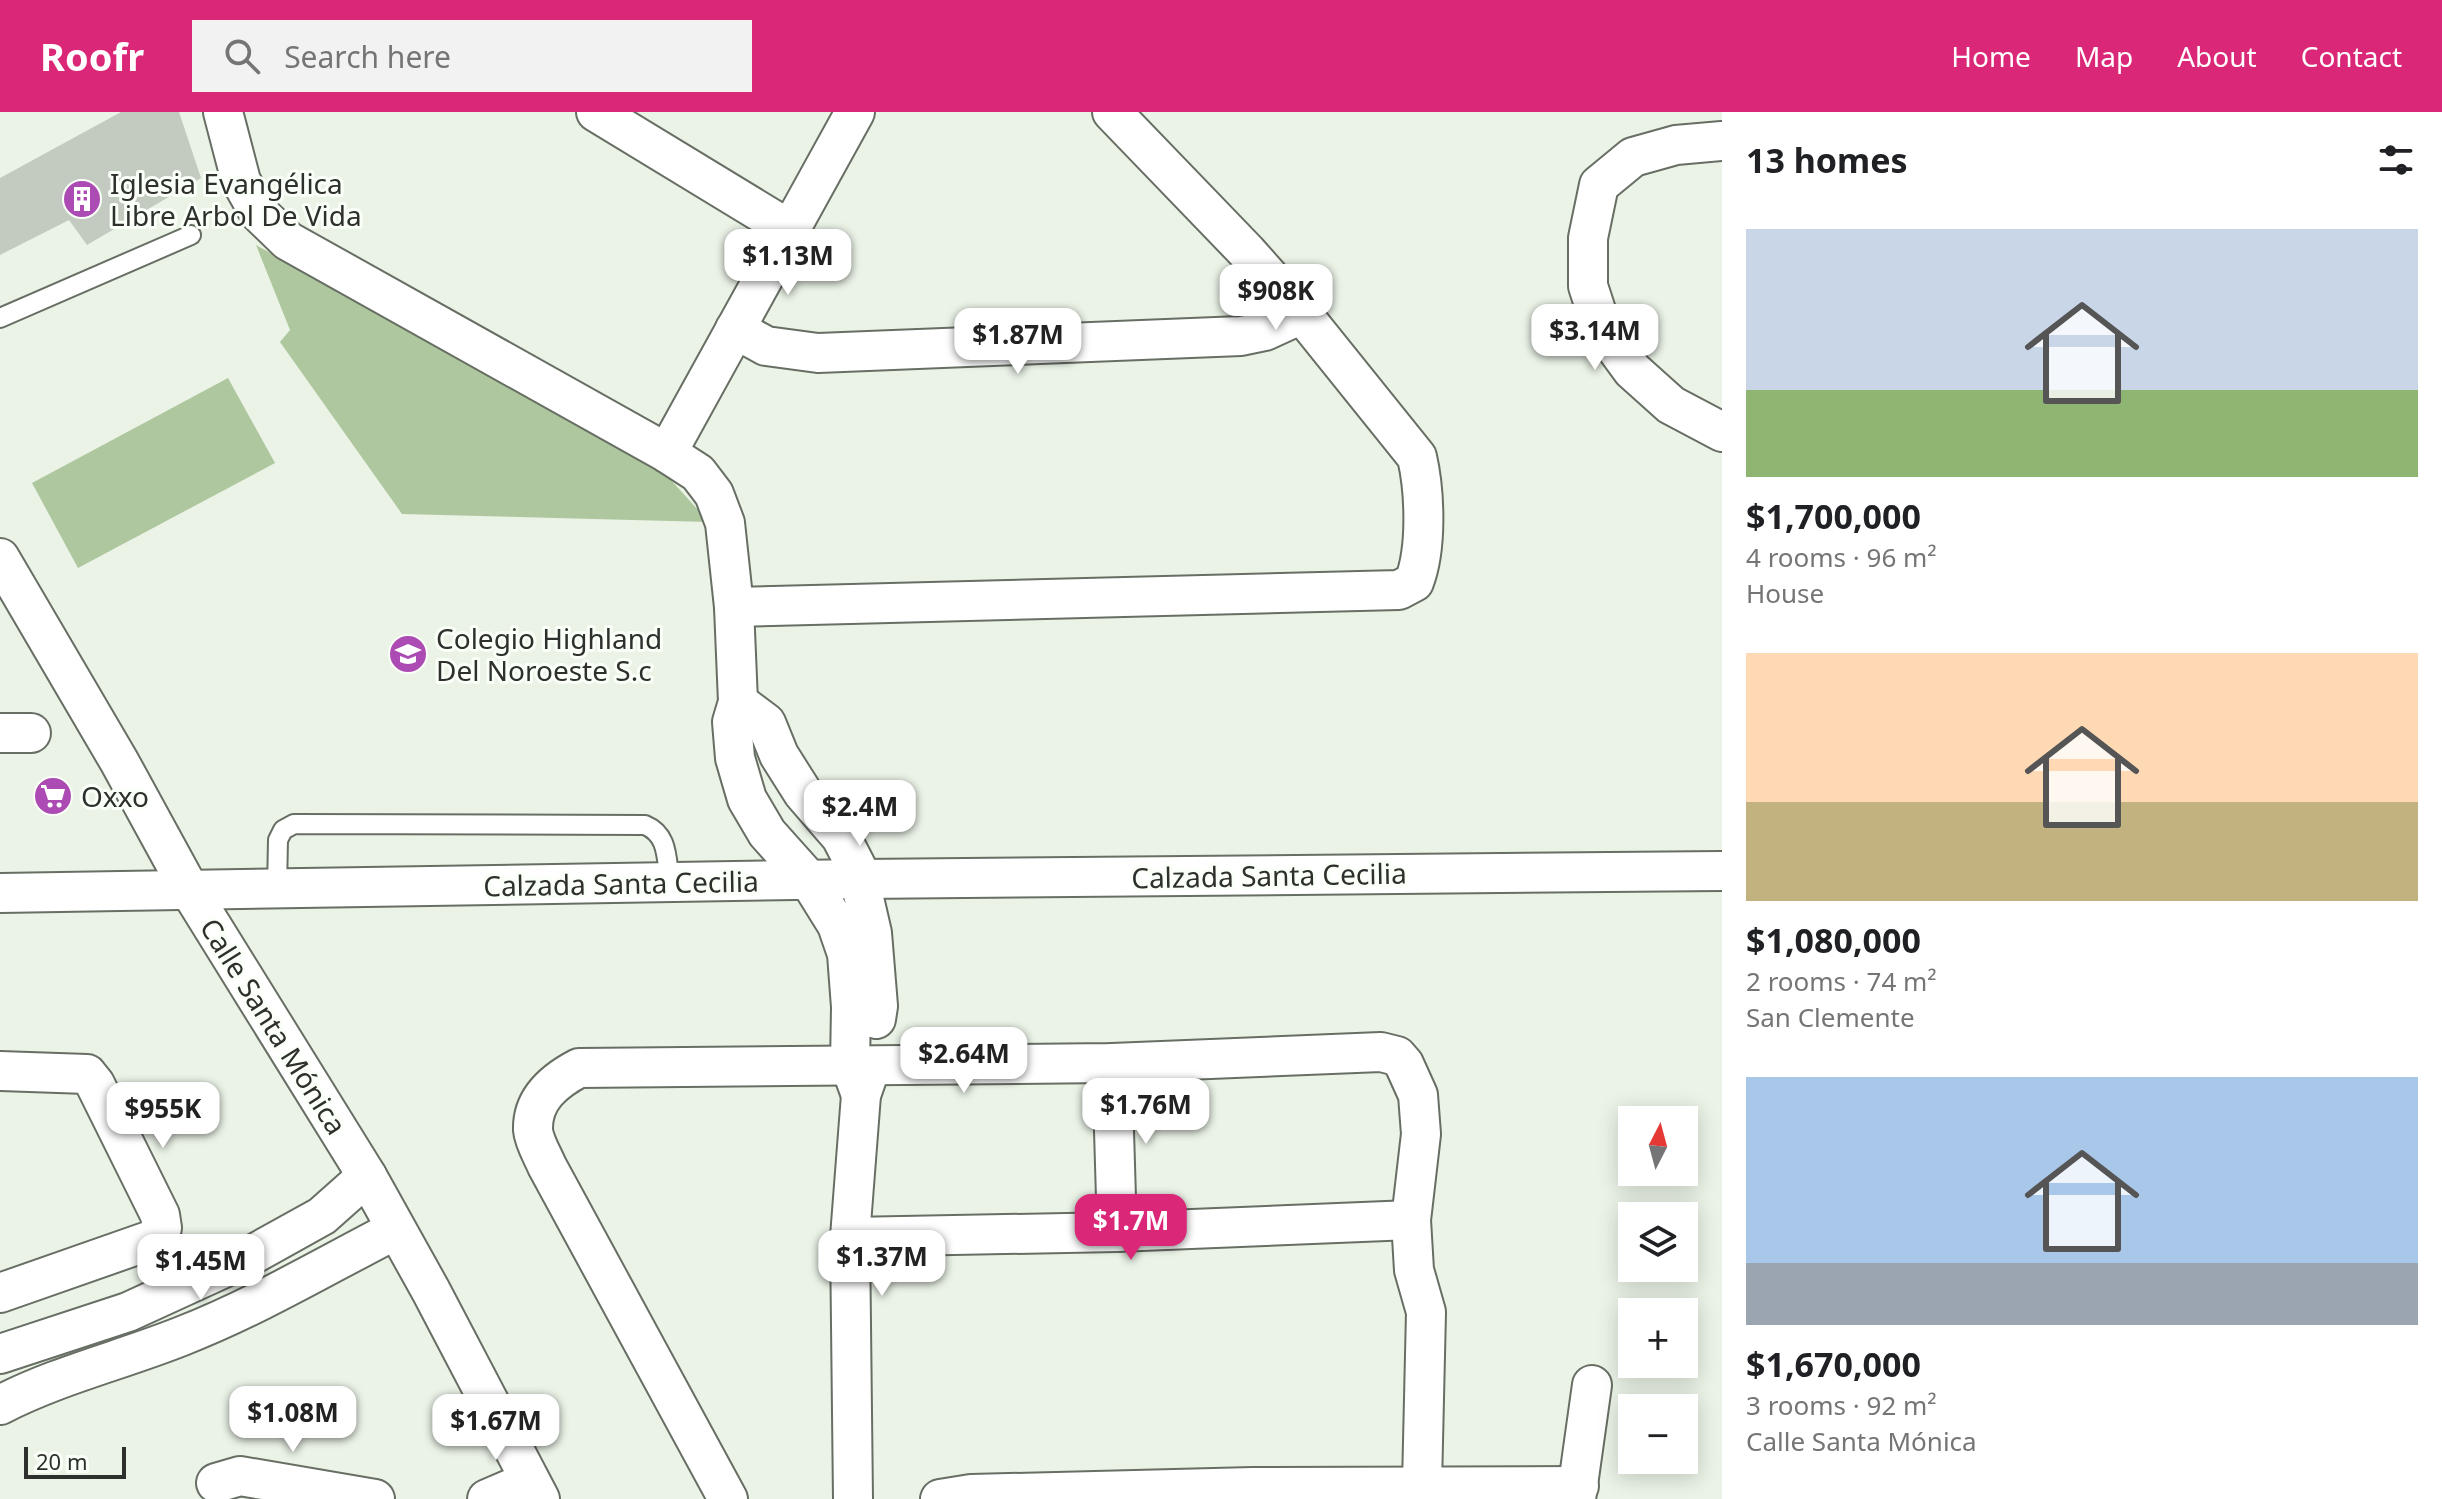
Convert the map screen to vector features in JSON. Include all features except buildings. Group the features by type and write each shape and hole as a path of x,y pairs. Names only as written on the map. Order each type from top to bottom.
{"street":[{"path":"223,112 241,181 259,213 288,241 667,453 698,473 714,494 725,523 734,607 738,702 732,722 735,758 747,799 767,833 809,880 837,925 847,954 861,1075"},
{"path":"596,112 790,230"},
{"path":"667,453 855,112"},
{"path":"734,607 1399,590 1414,582 1421,564 1422,479 1417,457 1302,314 1247,252 1112,112"},
{"path":"1722,141 1676,145 1633,157 1599,185 1588,238 1588,286 1602,329 1632,370 1671,405 1722,432"},
{"path":"735,329 766,346 818,353 1241,336 1265,331 1302,314"},
{"name":"Calle Santa Mónica","path":"0,558 119,761 189,889 367,1176 431,1291 534,1490"},
{"path":"738,702 766,723 779,755 803,793 841,837 861,879 872,933 878,1006 861,1075 850,1237 853,1499"},
{"name":"Calzada Santa Cecilia","path":"0,893 861,879 1722,871"},
{"path":"728,1499 547,1166 533,1131 539,1099 559,1078 579,1068 861,1075 1381,1052 1397,1056 1418,1095 1421,1134 1411,1220 1414,1270 1426,1312 1422,1485"},
{"path":"1112,1063 1117,1232"},
{"path":"0,1071 87,1074 102,1097 160,1215 162,1228 157,1238 0,1293"},
{"path":"0,1354 128,1312 250,1256 322,1216 367,1176"},
{"path":"850,1237 1117,1232 1411,1220"},
{"path":"0,1405 31,1389 182,1336 272,1294 395,1230"},
{"path":"250,1256 272,1294"},
{"path":"164,1296 182,1336"},
{"path":"940,1499 971,1494 1422,1485 1578,1492 1592,1385"},
{"path":"216,1483 240,1476 375,1499"},
{"path":"487,1499 534,1490"}],"lane":[{"path":"0,318 191,235"},
{"path":"277,888 278,840 283,830 294,824 645,825 657,830 663,839 670,882"}],"green space":[{"path":"256,245 661,469 709,522 402,514 280,342 290,330"},
{"path":"228,378 275,463 78,568 32,483"}],"place":[{"name":"Iglesia Evangélica Libre Arbol De Vida","path":"82,199"},
{"name":"Colegio Highland Del Noroeste S.c","path":"408,654"},
{"name":"Oxxo","path":"53,796"}]}
